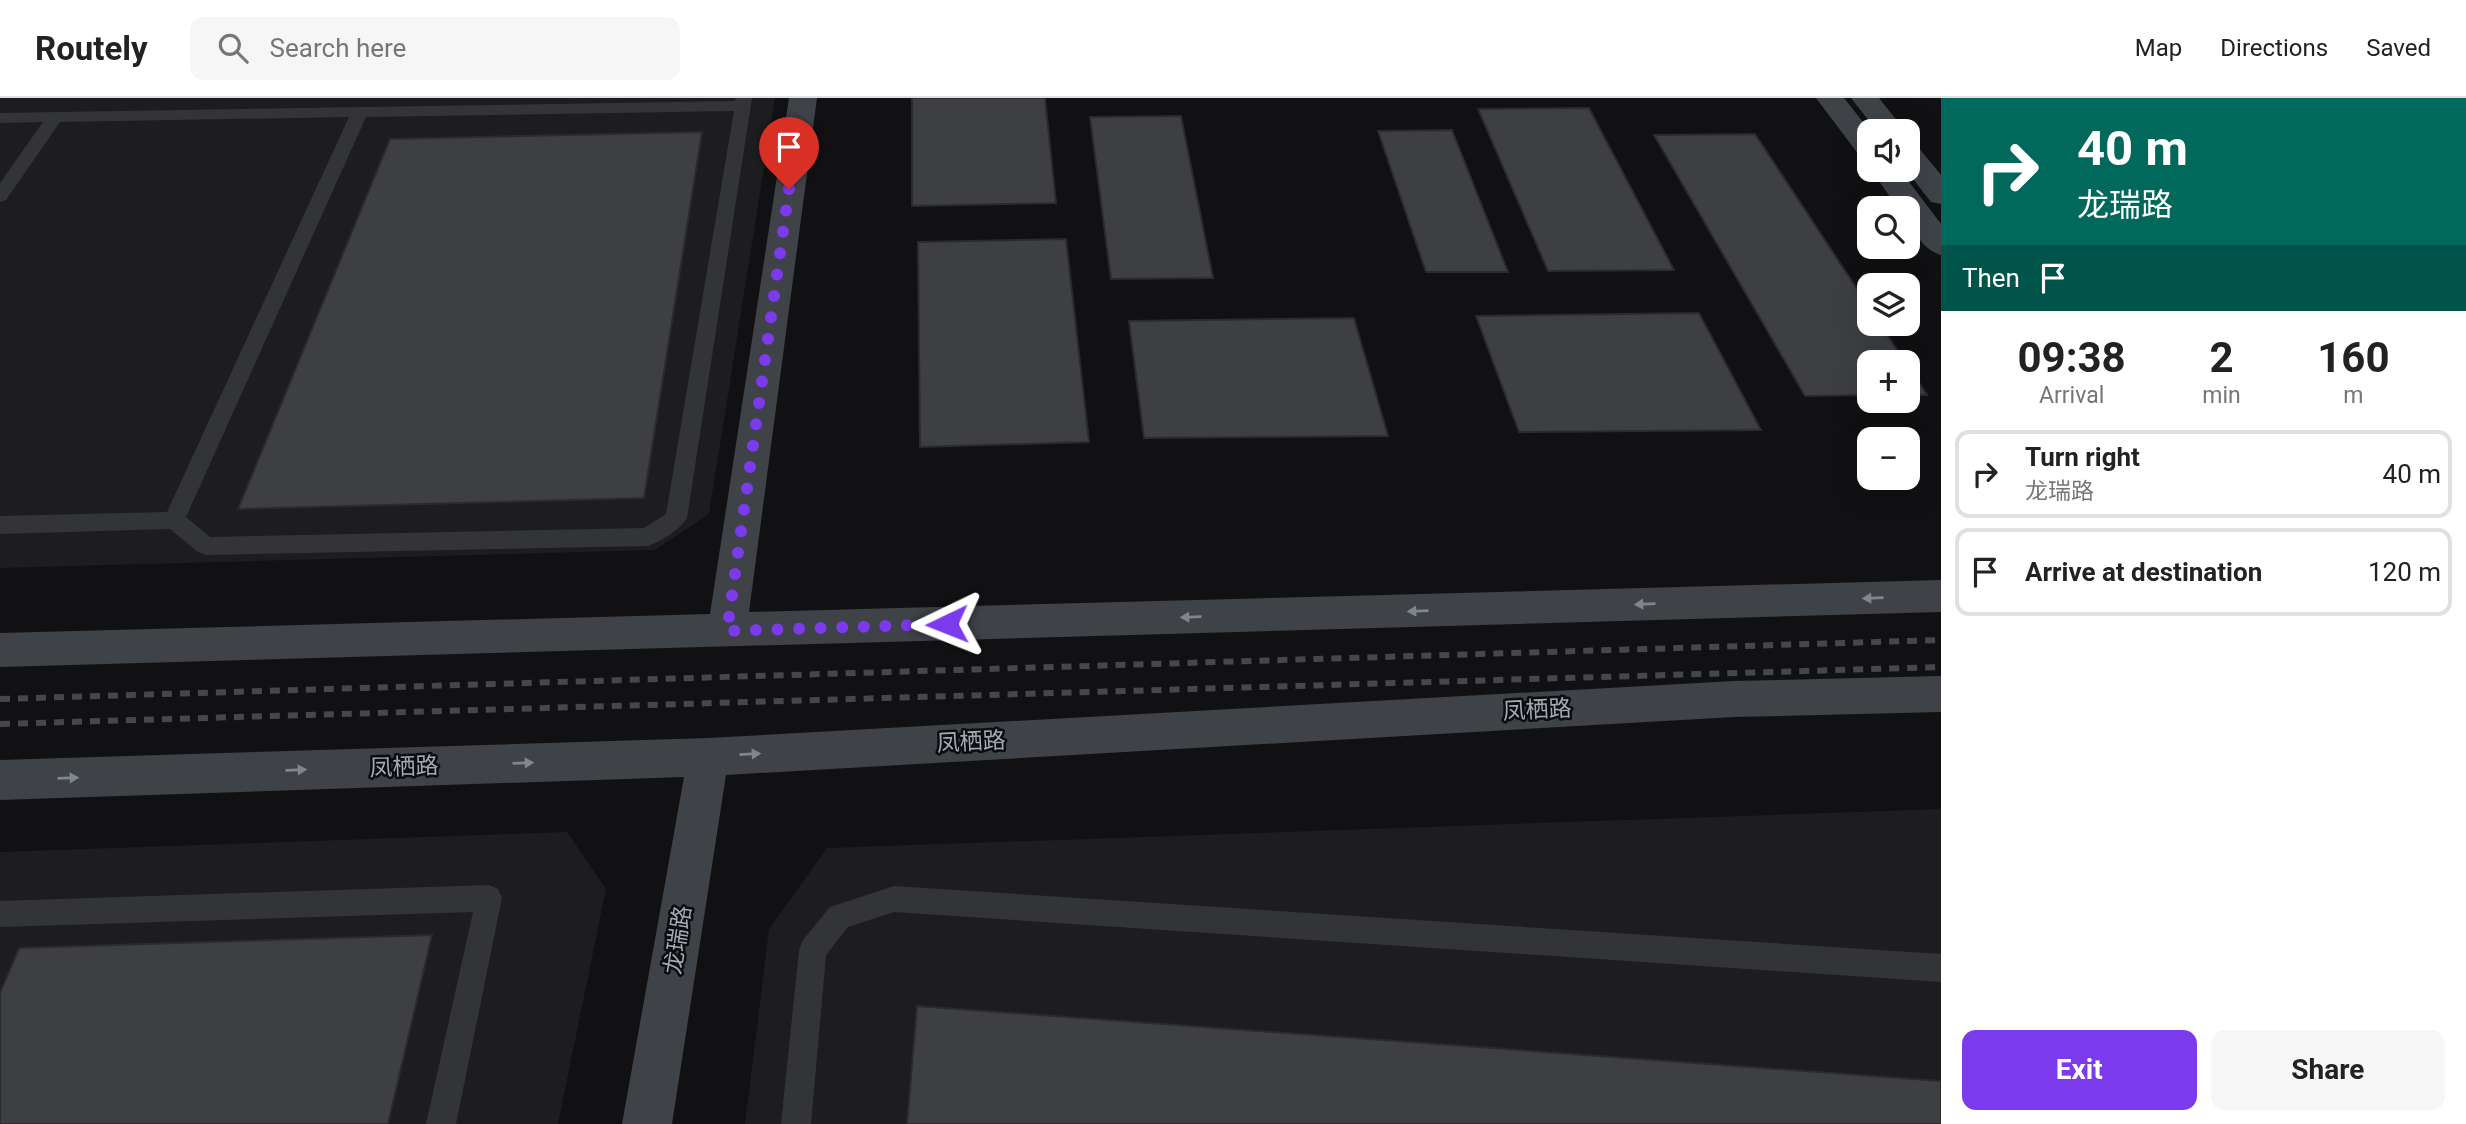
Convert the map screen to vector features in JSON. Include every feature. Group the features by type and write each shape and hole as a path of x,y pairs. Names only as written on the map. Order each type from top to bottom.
{"main road":[{"path":"727,631 803,98"},
{"path":"1830,98 1857,133"},
{"path":"1865,98 1882,119"},
{"path":"1920,168 1941,195"},
{"path":"1894,182 1941,245"},
{"path":"0,649 1941,596"},
{"name":"凤栖路","path":"0,780 708,757 1720,699 1941,694"},
{"name":"龙瑞路","path":"647,1124 708,757"}],"lane":[{"path":"122,115 133,98"},
{"path":"0,118 360,112 453,104 743,102 676,518 648,537 206,546 174,520 0,524"},
{"path":"174,520 360,112"},
{"path":"0,195 56,116"},
{"path":"0,914 489,898 441,1124"},
{"path":"796,1124 813,950 839,916 894,899 1941,968"}],"shaded area":[{"path":"0,98 775,98 709,514 655,550 0,568"},
{"path":"1941,809 1941,1124 745,1124 769,929 827,848"},
{"path":"567,832 606,889 558,1124 0,1124 0,852"}],"building":[{"path":"912,98 1045,98 1056,203 912,206"},
{"path":"1589,108 1674,270 1548,271 1478,109"},
{"path":"1181,116 1213,278 1111,279 1090,117"},
{"path":"1452,130 1508,272 1426,272 1378,131"},
{"path":"702,132 644,498 238,509 390,139"},
{"path":"1755,134 1857,289 1857,336 1888,336 1897,350 1857,350 1857,395 1805,396 1654,135"},
{"path":"1066,239 1089,442 920,447 918,242"},
{"path":"1699,313 1761,430 1519,432 1476,316"},
{"path":"1354,318 1388,436 1144,438 1129,321"},
{"path":"1920,384 1927,395 1920,395"},
{"path":"432,935 388,1124 0,1124 0,993 19,948"},
{"path":"917,1006 1941,1081 1941,1124 907,1124"}],"railway":[{"path":"0,699 1941,640"},
{"path":"0,724 1941,667"}],"route":[{"path":"789,189 727,631 947,624"}]}
